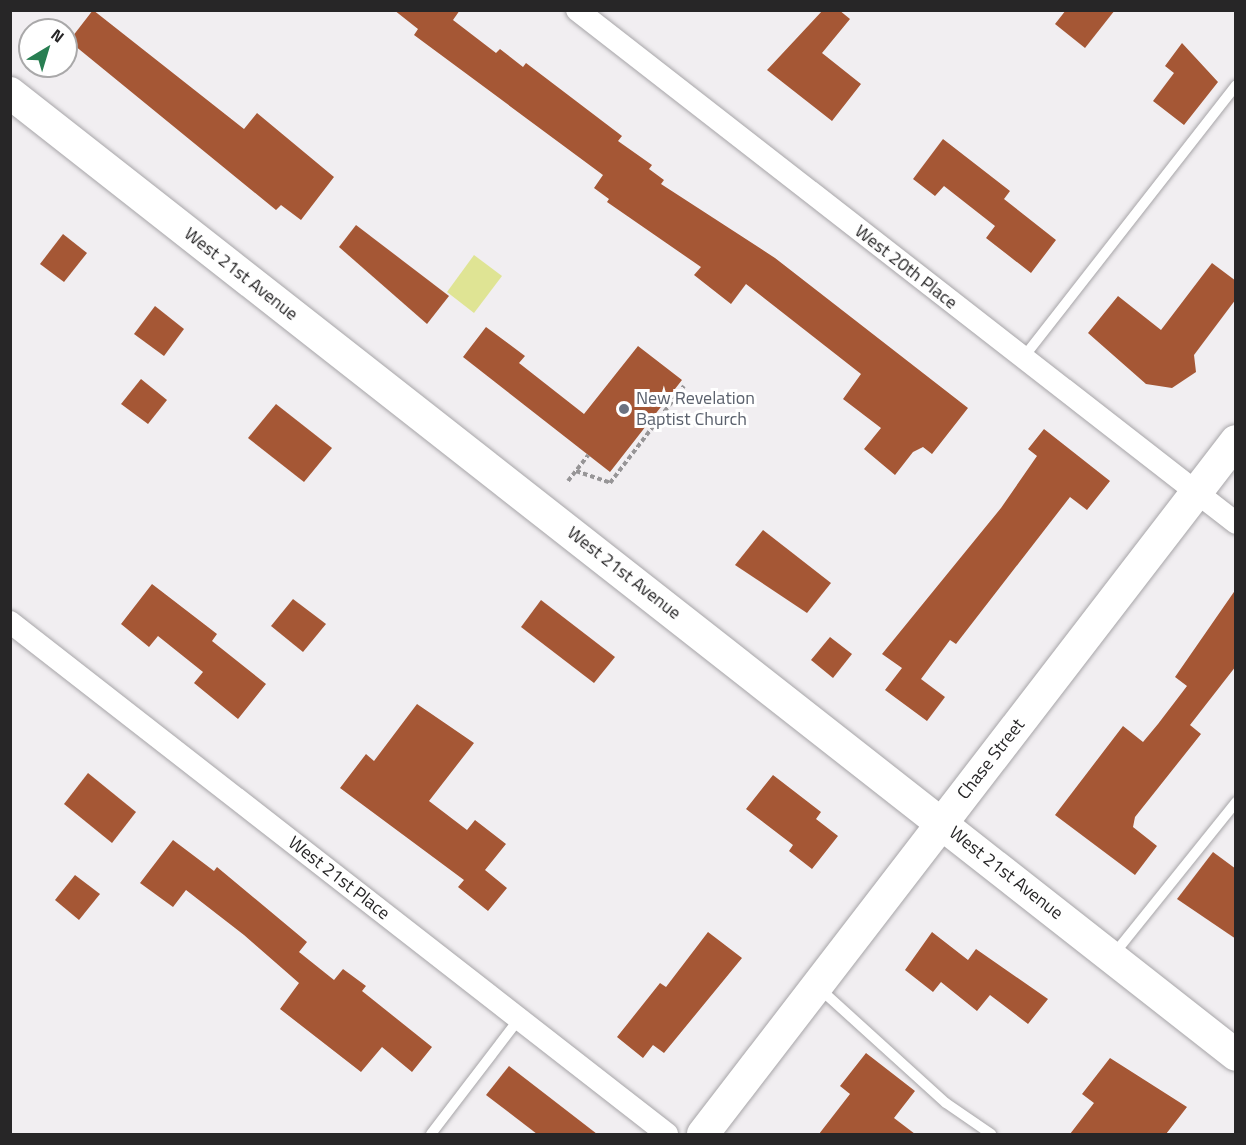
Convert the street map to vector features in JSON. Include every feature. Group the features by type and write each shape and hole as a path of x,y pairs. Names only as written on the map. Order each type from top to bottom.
{"street":[{"name":"West 20th Place","path":"577,10 1236,523"},
{"name":"West 21st Avenue","path":"10,93 942,822 1236,1055"},
{"name":"Chase Street","path":"703,1134 1236,441"},
{"name":"West 21st Place","path":"10,622 667,1134"}],"lane":[{"path":"1023,358 1236,85"},
{"path":"1112,957 1236,802"},
{"path":"816,986 946,1103 991,1134"},
{"path":"431,1134 519,1019"}],"path":[{"path":"576,471 610,483 684,386"},
{"path":"568,482 588,455"}],"green space":[{"path":"474,255 502,276 474,313 447,292"}],"building":[{"path":"93,10 244,129 257,113 334,177 301,220 281,205 276,210 78,48 78,29"},
{"path":"394,10 460,10 453,20 496,53 500,49 523,67 526,63 622,136 618,141 652,165 649,169 664,180 661,184 775,258 968,408 932,454 923,447 913,452 895,475 864,449 881,428 843,399 861,374 746,284 731,304 694,275 701,267 607,202 609,199 594,188 603,175 414,35 418,29"},
{"path":"823,10 839,10 850,19 822,53 861,84 832,121 767,70"},
{"path":"1066,10 1115,10 1085,48 1055,24"},
{"path":"1182,43 1218,82 1184,125 1153,101 1174,73 1165,66"},
{"path":"943,139 1010,191 1004,199 1056,240 1031,273 986,238 995,226 944,186 935,196 913,179"},
{"path":"356,225 449,296 427,324 339,247"},
{"path":"63,234 87,253 64,282 40,264"},
{"path":"1212,263 1236,281 1236,299 1194,355 1196,372 1172,388 1146,384 1088,333 1118,296 1161,330"},
{"path":"155,306 184,329 164,356 134,334"},
{"path":"486,327 525,356 519,363 584,414 638,346 682,380 610,472 463,357"},
{"path":"141,379 167,400 148,424 121,404"},
{"path":"276,404 332,448 304,482 248,438"},
{"path":"1044,429 1110,481 1087,510 1070,497 956,644 950,640 921,679 945,697 927,721 885,690 902,668 882,654 1001,508 1037,456 1028,449"},
{"path":"763,530 831,583 807,613 735,565"},
{"path":"152,584 217,634 212,641 266,684 238,719 194,683 203,672 158,636 149,647 121,624"},
{"path":"1236,589 1236,666 1190,725 1201,734 1135,817 1133,827 1157,846 1135,875 1055,815 1123,726 1143,742 1158,724 1187,686 1175,677"},
{"path":"293,599 326,624 303,652 271,626"},
{"path":"541,600 615,657 594,683 521,627"},
{"path":"830,637 852,654 833,678 811,660"},
{"path":"417,704 474,743 429,801 467,830 475,820 506,844 485,870 507,888 488,911 458,887 464,880 340,788 366,754 374,761"},
{"path":"88,773 136,812 112,843 64,804"},
{"path":"773,775 821,812 816,819 838,836 812,869 789,851 793,845 746,809"},
{"path":"173,840 214,871 217,867 307,942 299,952 334,980 343,969 366,986 362,991 432,1047 412,1072 382,1047 361,1072 280,1009 299,983 244,935 186,890 173,907 140,883"},
{"path":"1213,852 1236,869 1236,939 1177,899"},
{"path":"75,875 100,894 79,920 55,900"},
{"path":"708,932 742,958 664,1053 653,1045 643,1058 617,1037 660,983 666,987"},
{"path":"932,932 968,960 976,949 1048,999 1028,1024 990,995 977,1011 941,982 933,992 905,970"},
{"path":"866,1053 915,1091 894,1118 915,1134 819,1134 850,1094 840,1086"},
{"path":"1110,1058 1187,1107 1166,1134 1070,1134 1094,1103 1082,1094"},
{"path":"509,1066 597,1134 537,1134 486,1095"}],"place":[{"name":"New Revelation Baptist Church","path":"624,409"}]}
